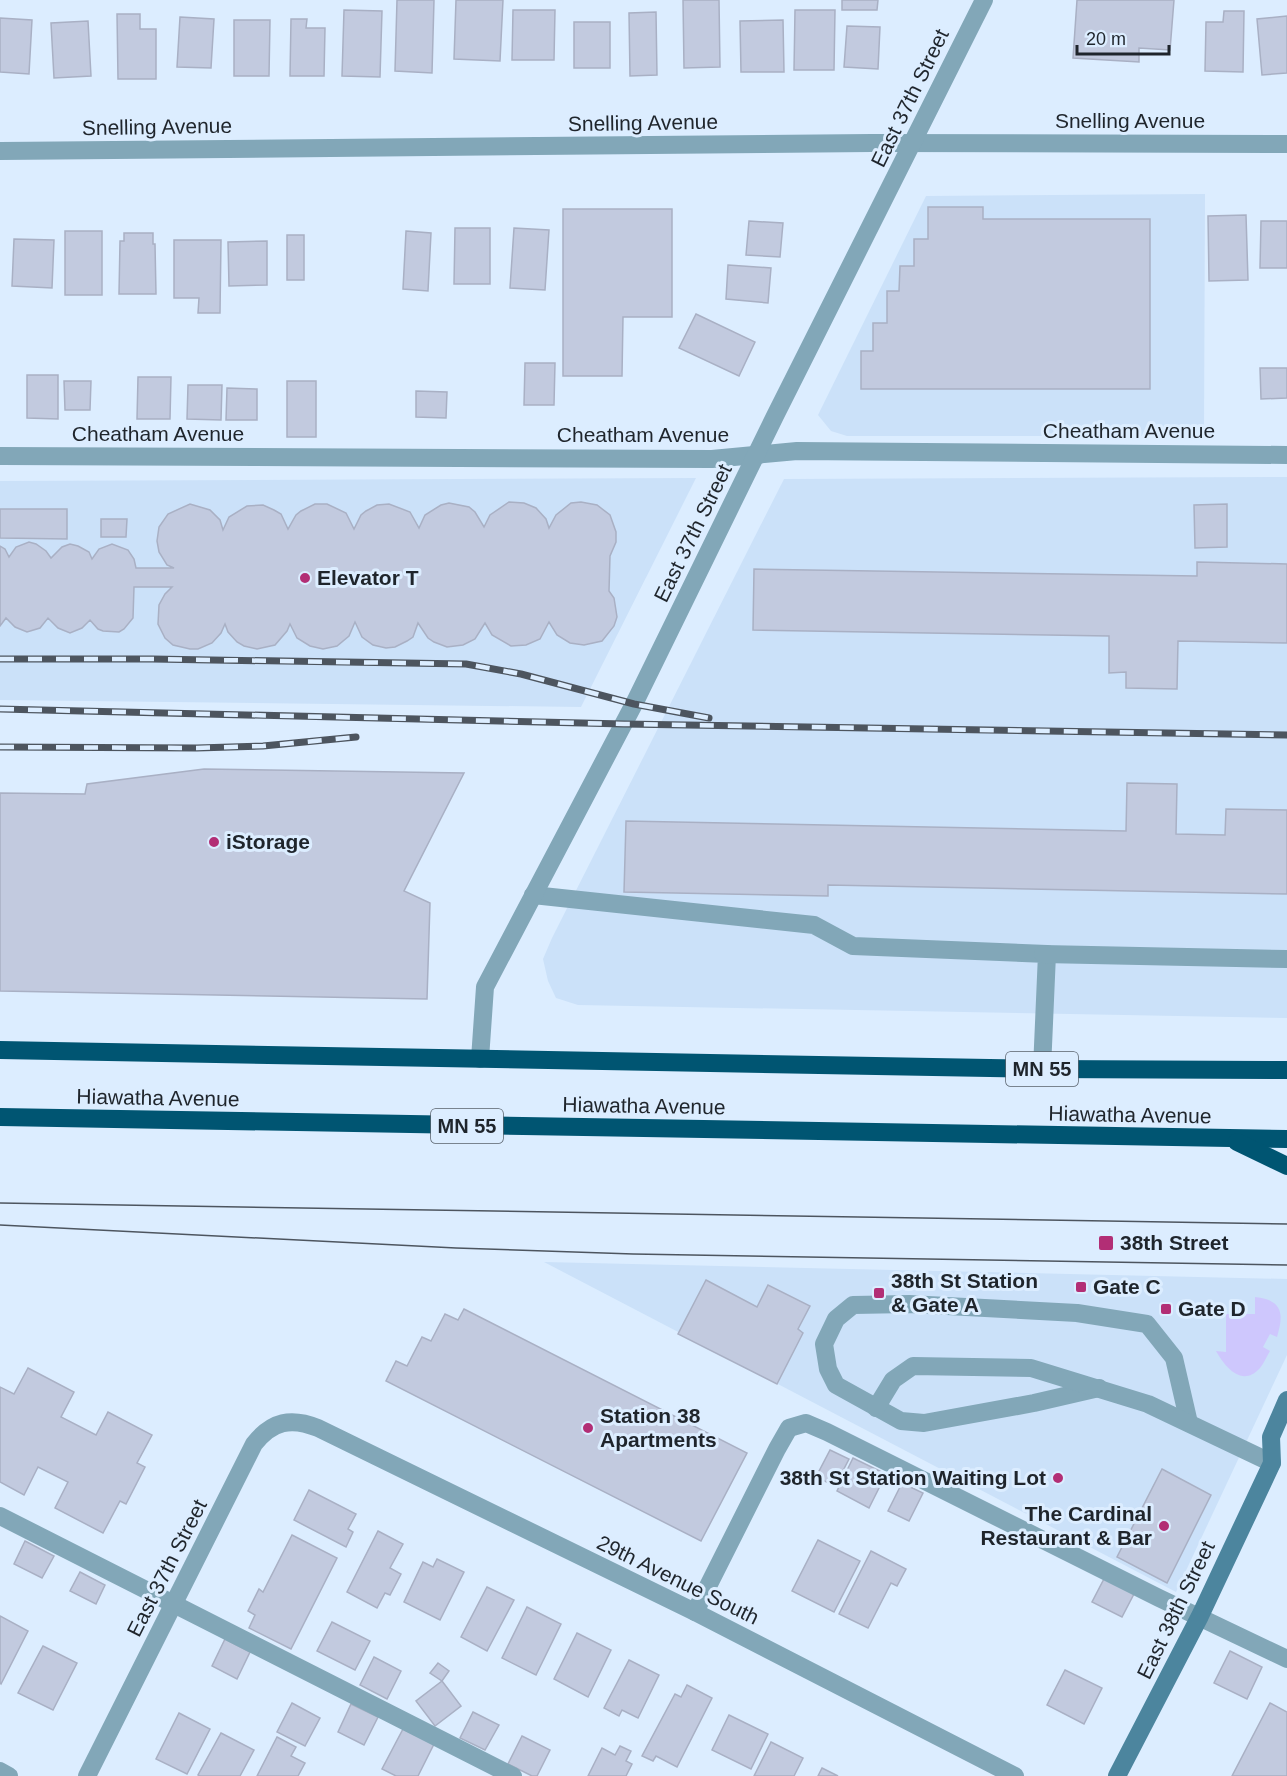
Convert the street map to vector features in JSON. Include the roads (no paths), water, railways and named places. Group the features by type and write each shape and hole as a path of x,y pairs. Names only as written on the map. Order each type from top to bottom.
{"highway":[{"name":"Hiawatha Avenue","path":"0,1050 1042,1069 1287,1070"},
{"name":"Hiawatha Avenue","path":"0,1117 1287,1139"},
{"path":"1230,1139 1287,1166"}],"street":[{"name":"East 37th Street","path":"480,1059 485,987 629,714 775,416 984,0"},
{"name":"Snelling Avenue","path":"0,151 913,143 1287,144"},
{"name":"Cheatham Avenue","path":"0,456 712,459 797,451 1287,455"},
{"path":"533,895 814,925 853,946 1043,954 1287,959"},
{"path":"1042,1069 1047,954 1043,954"},
{"path":"1099,1388 924,1423 901,1421 836,1384 828,1369 824,1344 836,1318 853,1305 909,1304 1077,1313 1147,1324 1174,1358 1189,1423"},
{"path":"876,1408 893,1380 913,1366 1031,1368 1148,1404 1280,1460"},
{"name":"East 38th Street","path":"1117,1776 1280,1460 1271,1437 1287,1400"},
{"name":"East 37th Street","path":"87,1776 254,1444 264,1432 283,1422 305,1423 318,1428"},
{"path":"695,1612 789,1428 806,1423 1287,1659"},
{"name":"29th Avenue South","path":"318,1428 695,1612 1015,1776"},
{"path":"0,1516 513,1776"},
{"path":"0,1772 9,1776"}],"tram line":[{"path":"0,1203 1287,1224"},
{"path":"0,1225 456,1248 633,1254 1287,1265"}],"railway":[{"path":"0,659 466,664 521,674 634,704 709,718"},
{"path":"0,709 624,724 1287,735"},
{"path":"0,747 197,748 263,746 356,737"}],"place":[{"name":"Elevator T","path":"305,578"},
{"name":"iStorage","path":"214,842"},
{"name":"38th Street","path":"1106,1243"},
{"name":"Gate C","path":"1081,1287"},
{"name":"38th St Station & Gate A","path":"879,1293"},
{"name":"Gate D","path":"1166,1309"},
{"name":"Station 38 Apartments","path":"588,1428"},
{"name":"38th St Station Waiting Lot","path":"1058,1478"},
{"name":"The Cardinal Restaurant & Bar","path":"1164,1526"}]}
